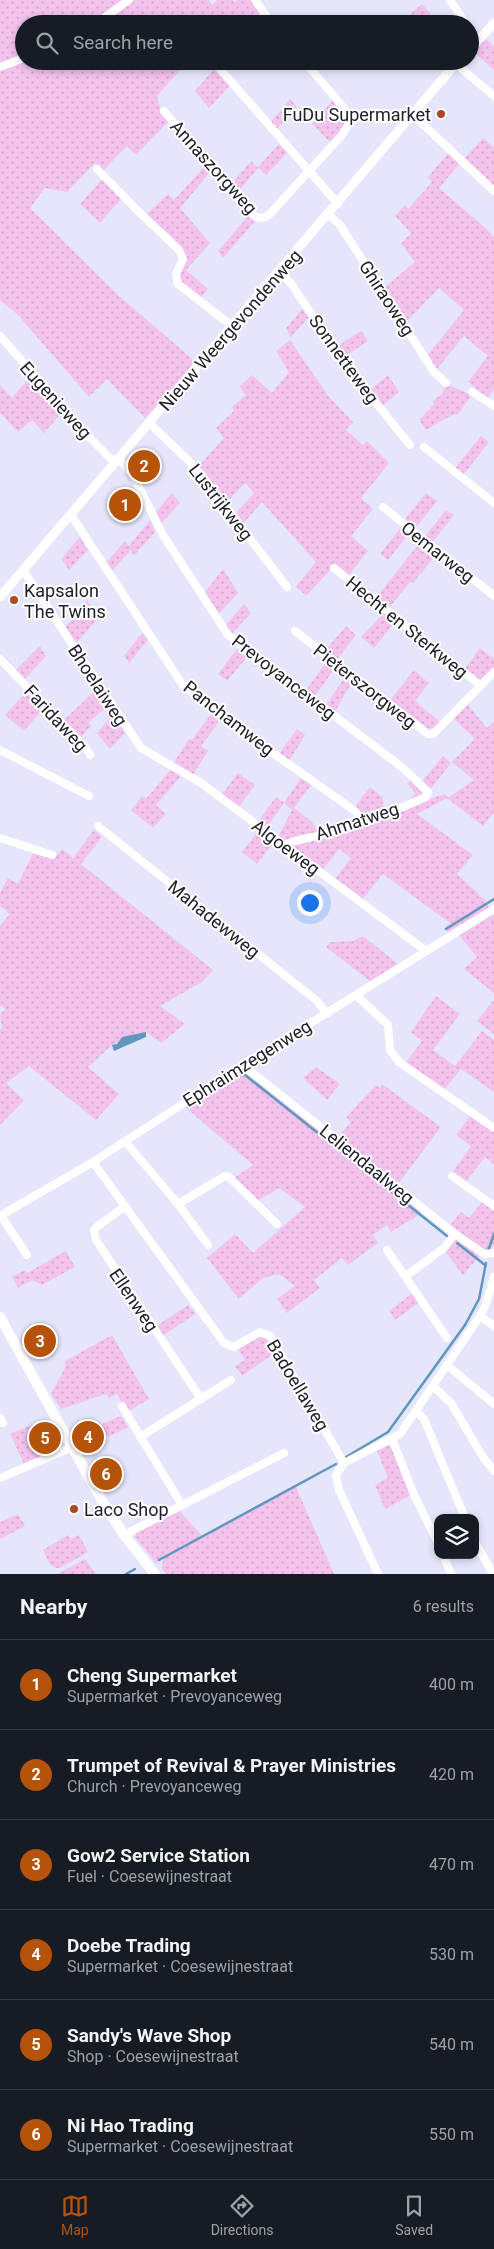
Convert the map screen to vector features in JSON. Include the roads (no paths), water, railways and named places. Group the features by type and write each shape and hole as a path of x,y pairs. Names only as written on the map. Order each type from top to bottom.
{"main road":[{"path":"0,1317 102,1501 124,1535 155,1574"}],"street":[{"path":"108,15 130,0"},
{"path":"255,0 266,15"},
{"path":"450,0 460,15"},
{"path":"479,40 494,23"},
{"path":"0,67 15,61"},
{"path":"221,70 308,173 338,204"},
{"path":"308,173 342,135 348,125 349,114 312,70"},
{"name":"Nieuw Weergevondenweg","path":"0,597 329,215 450,70"},
{"path":"466,70 494,96"},
{"name":"Annaszorgweg","path":"164,111 254,216 260,218 267,216 308,173"},
{"path":"413,115 494,191"},
{"path":"97,169 179,250 183,259 176,274 178,284 232,326"},
{"name":"Ghiraoweg","path":"329,215 340,225 434,372 446,383"},
{"name":"Sonnetteweg","path":"279,272 290,282 343,362 410,445"},
{"name":"Eugenieweg","path":"0,336 90,438 117,461"},
{"path":"472,392 494,406"},
{"name":"Lustrijkweg","path":"149,423 204,477 287,587"},
{"path":"424,447 494,503"},
{"name":"Prevoyanceweg","path":"117,461 130,470 160,531 228,635 403,768 427,789 428,795"},
{"name":"Oemarweg","path":"382,508 494,596"},
{"name":"Panchamweg","path":"71,515 158,645 181,683 236,727 355,811 363,822"},
{"name":"Hecht en Sterkweg","path":"334,568 480,685"},
{"name":"Bhoelaiweg","path":"23,570 141,748"},
{"name":"Pieterszorgweg","path":"296,631 428,734 433,734 480,685"},
{"name":"Faridaweg","path":"0,659 85,746 90,755"},
{"path":"480,685 494,672"},
{"name":"Algoeweg","path":"141,748 202,783 426,951"},
{"path":"0,750 89,796"},
{"name":"Ahmatweg","path":"285,845 296,839 326,834 363,822 402,808 428,795"},
{"name":"Mahadewweg","path":"98,826 317,1001 327,1014"},
{"path":"0,838 52,855"},
{"name":"Ephraimzegenweg","path":"1,1213 93,1162 243,1065 357,996 494,909"},
{"path":"357,996 388,1025 390,1050 398,1062 494,1128"},
{"name":"Leliendaalweg","path":"243,1065 456,1234 484,1254 494,1253"},
{"path":"125,1141 178,1204 208,1245"},
{"name":"Badoellaweg","path":"93,1162 224,1343 234,1347 260,1332 270,1336 344,1463"},
{"path":"452,1176 494,1206"},
{"path":"178,1204 221,1177 229,1177 277,1224"},
{"name":"Ellenweg","path":"124,1207 94,1230 96,1240 201,1399"},
{"path":"1,1213 27,1256"},
{"path":"406,1276 444,1248 456,1234"},
{"path":"387,1250 447,1338"},
{"path":"378,1574 339,1490 336,1475 344,1463 400,1434 480,1316 485,1307 494,1277"},
{"path":"480,1316 494,1326"},
{"path":"447,1365 494,1404"},
{"path":"140,1437 231,1380"},
{"path":"433,1386 451,1403 483,1457 494,1471"},
{"path":"122,1406 182,1505"},
{"path":"416,1412 424,1419 463,1514"},
{"path":"392,1439 434,1535"},
{"path":"0,1478 72,1447"},
{"path":"124,1535 284,1454"},
{"path":"479,1549 493,1574"},
{"path":"445,1559 451,1574"}],"water":[{"path":"146,1032 146,1037 114,1051 112,1045 117,1044 122,1037"}],"waterway":[{"path":"446,929 494,899"},
{"path":"240,1075 245,1075 447,1236"},
{"path":"488,1251 494,1234"},
{"path":"457,1243 485,1265"},
{"path":"346,1457 388,1432 465,1325 479,1299 486,1263"},
{"path":"159,1560 336,1464"},
{"path":"126,1574 135,1569"}],"place":[{"name":"FuDu Supermarket","path":"441,114"},
{"name":"Trumpet of Revival & Prayer Ministries","path":"144,466"},
{"name":"Cheng Supermarket","path":"125,505"},
{"name":"Kapsalon The Twins","path":"14,600"},
{"name":"Gow2 Service Station","path":"40,1341"},
{"name":"Doebe Trading","path":"88,1437"},
{"name":"Sandy's Wave Shop","path":"45,1438"},
{"name":"Ni Hao Trading","path":"106,1474"},
{"name":"Laco Shop","path":"74,1509"}]}
